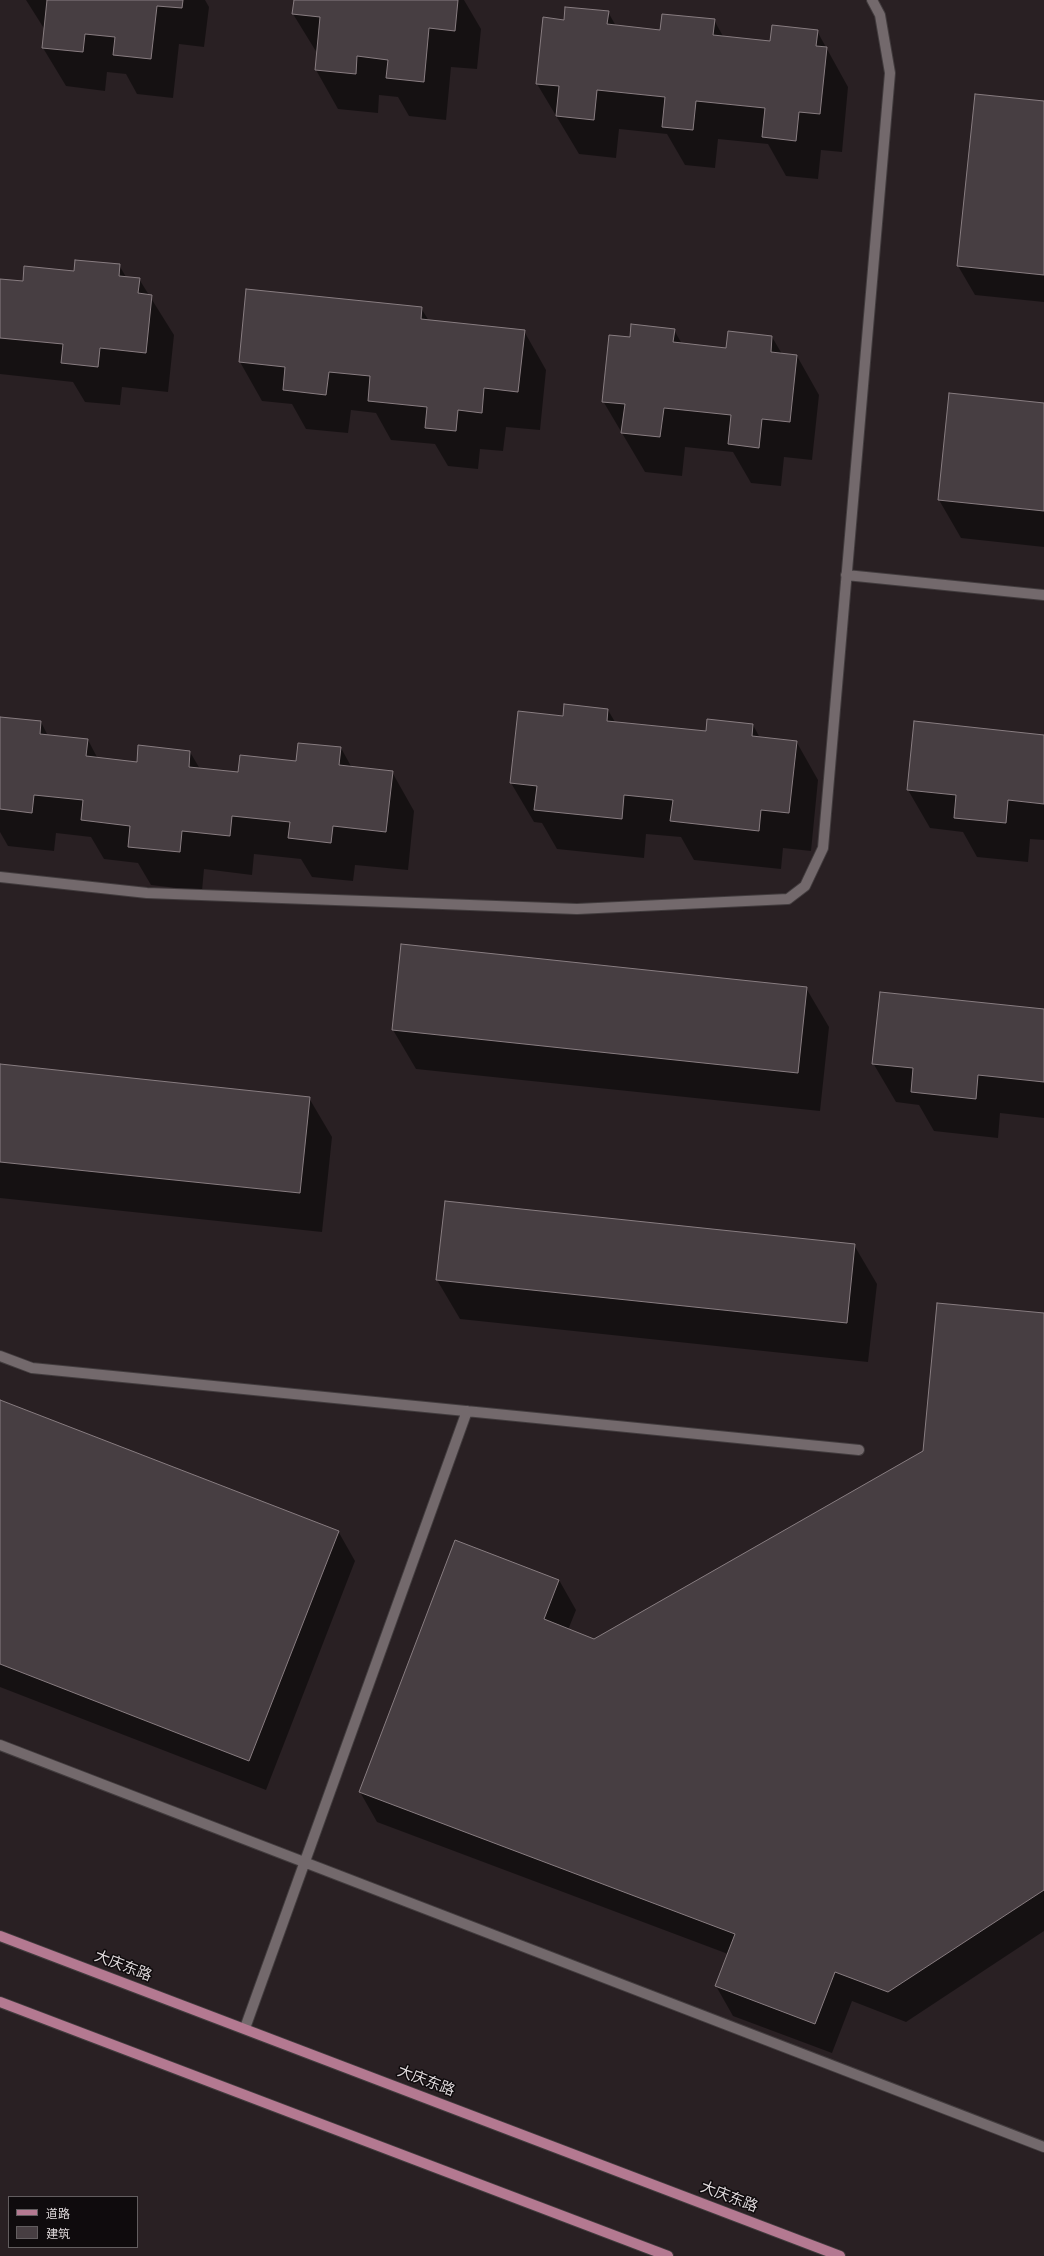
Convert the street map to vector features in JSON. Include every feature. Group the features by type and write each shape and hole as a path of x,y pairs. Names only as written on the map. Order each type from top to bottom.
{"main road":[{"name":"大庆东路","path":"0,1936 245,2028 840,2256"},
{"path":"0,2002 668,2256"}],"lane":[{"path":"0,877 147,893 578,909 788,899 805,886 823,848 890,73 880,15 872,0"},
{"path":"846,575 1044,595"},
{"path":"0,1356 32,1368 859,1450"},
{"path":"245,2028 467,1411"},
{"path":"0,1745 1044,2147"}],"building":[{"path":"47,0 183,0 182,8 157,6 151,59 113,55 115,37 85,34 83,52 42,48"},
{"path":"294,0 458,0 455,31 429,28 424,82 386,78 388,60 357,56 356,74 315,70 320,17 292,14"},
{"path":"565,7 609,11 607,24 660,30 662,14 715,19 713,35 770,41 772,25 818,30 816,46 827,47 820,114 799,112 796,141 762,137 765,108 696,101 693,130 662,127 665,97 597,90 594,120 556,116 559,86 536,84 543,17 564,20"},
{"path":"975,94 1044,101 1044,275 957,266"},
{"path":"75,260 120,264 119,276 140,278 138,293 152,295 146,353 100,348 98,367 61,363 63,344 0,338 0,279 23,281 24,266 74,271"},
{"path":"246,289 422,307 421,319 525,330 518,392 484,388 482,413 458,410 456,431 425,428 427,407 368,401 370,376 329,372 326,395 283,390 285,367 239,362"},
{"path":"631,324 675,329 673,342 726,348 728,331 772,336 771,352 797,355 790,422 762,419 759,448 728,444 731,415 664,408 660,437 621,433 625,404 602,402 609,335 630,337"},
{"path":"949,393 1044,403 1044,511 938,500"},
{"path":"564,704 608,709 607,721 706,731 707,719 753,724 752,736 797,741 789,813 761,810 759,831 670,821 673,800 624,795 622,819 534,810 537,786 510,783 518,711 563,716"},
{"path":"0,717 41,721 40,734 88,739 86,756 137,762 138,745 190,751 189,767 238,772 240,755 296,761 298,743 341,747 339,765 393,771 386,832 333,826 331,843 288,838 290,822 232,816 230,836 182,831 180,852 128,847 130,826 81,820 83,800 34,795 32,813 0,809"},
{"path":"914,721 1044,735 1044,804 1008,800 1006,823 954,818 956,795 907,790"},
{"path":"401,944 807,987 798,1073 392,1030"},
{"path":"880,992 1044,1009 1044,1082 978,1075 976,1099 911,1092 913,1068 872,1064"},
{"path":"0,1064 310,1097 300,1193 0,1162"},
{"path":"445,1201 855,1244 847,1323 436,1280"},
{"path":"937,1303 1044,1313 1044,1890 888,1992 835,1972 815,2024 715,1986 735,1934 359,1792 455,1540 559,1580 544,1619 594,1639 923,1451"},
{"path":"0,1400 339,1531 249,1761 0,1664"}]}
